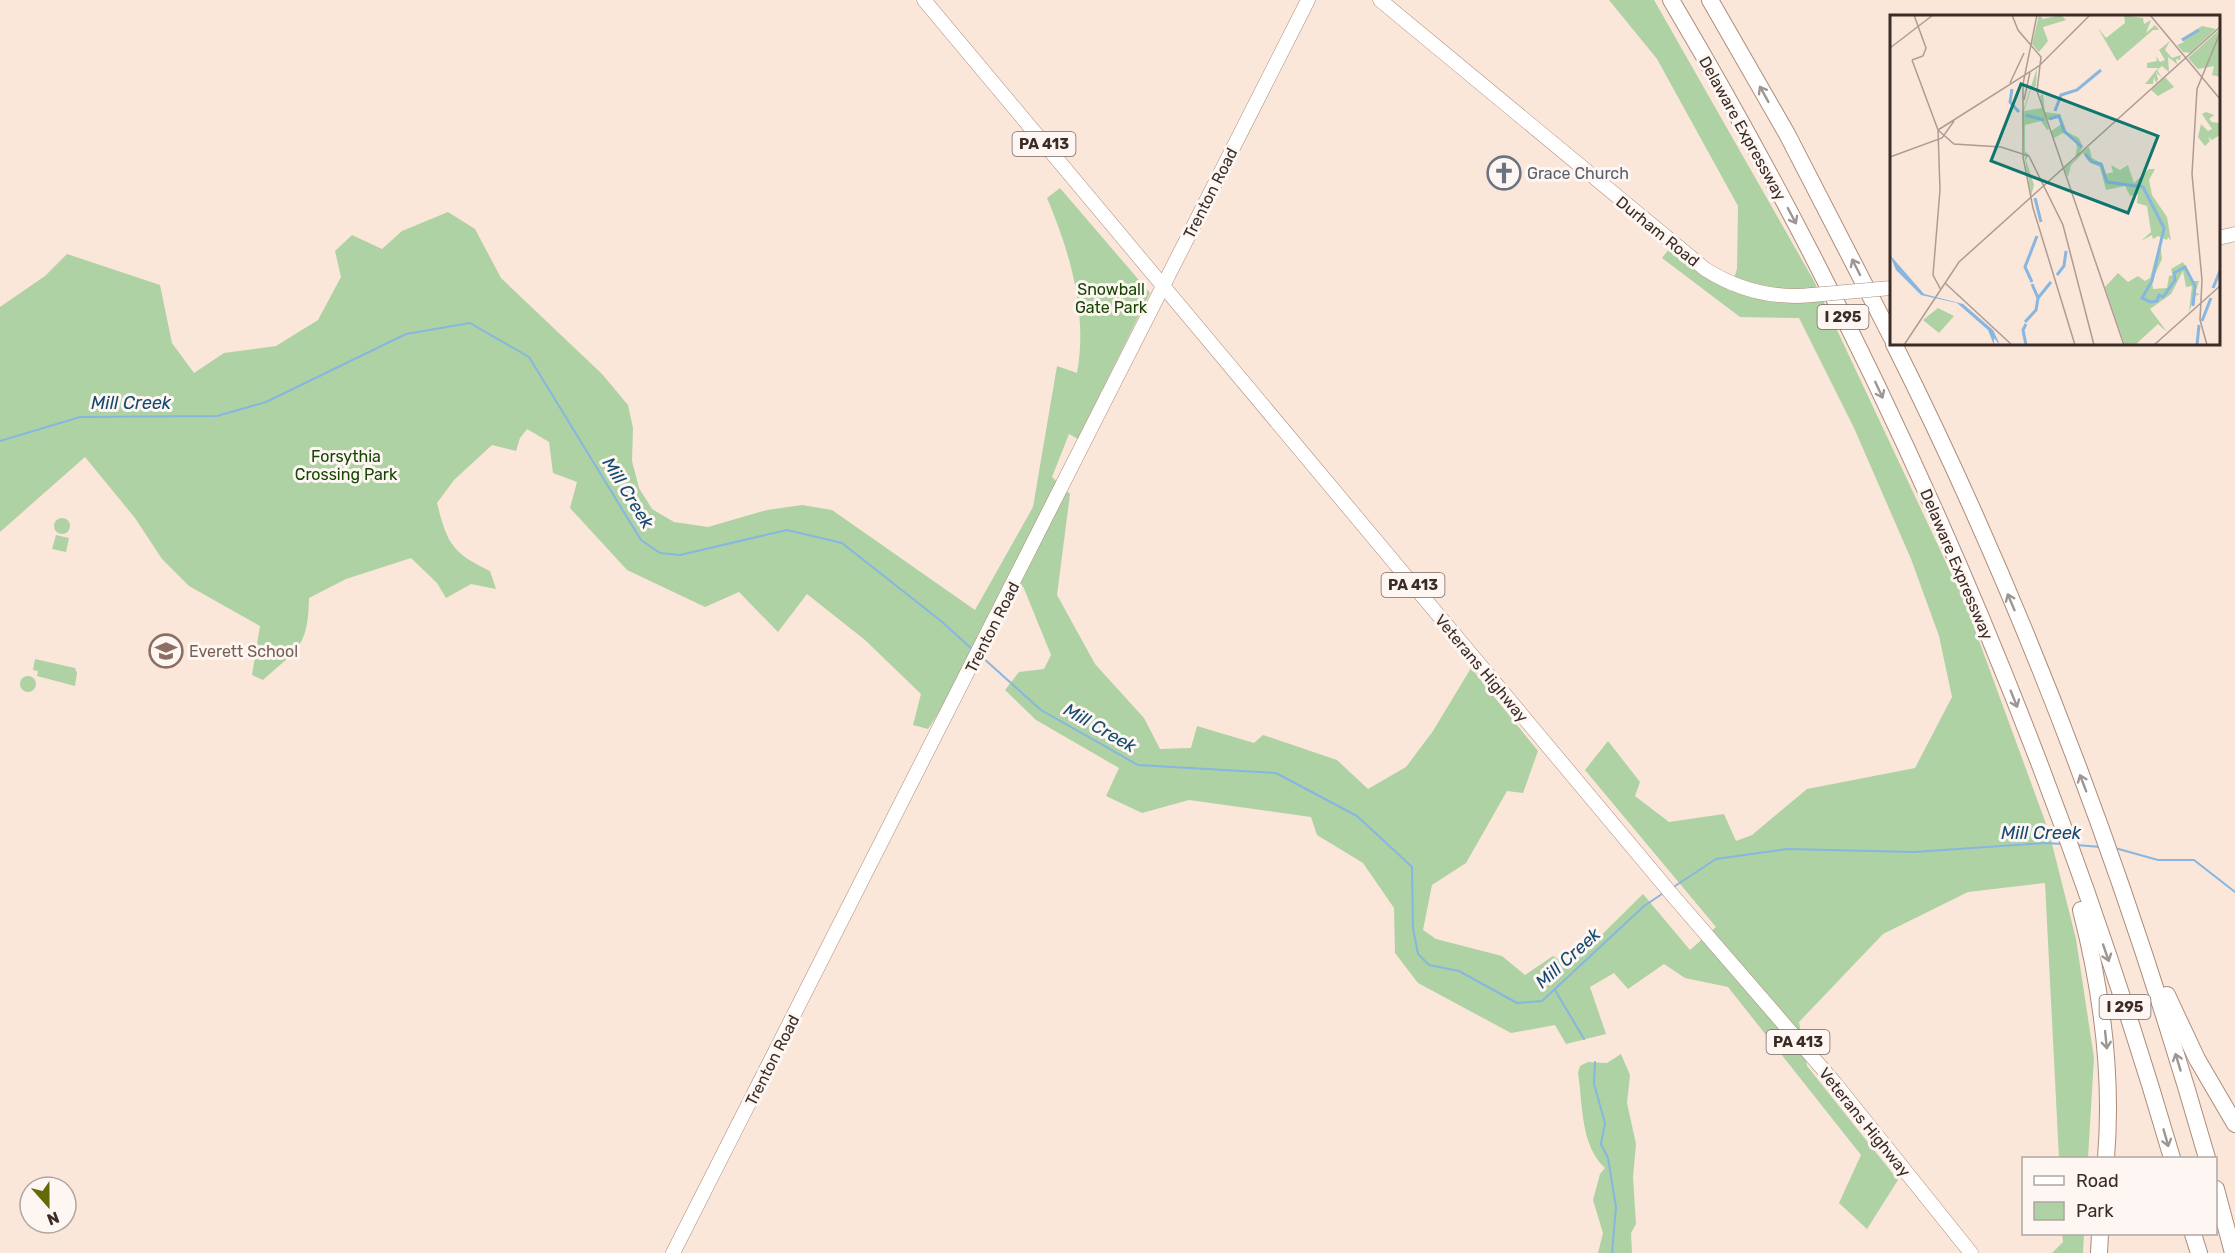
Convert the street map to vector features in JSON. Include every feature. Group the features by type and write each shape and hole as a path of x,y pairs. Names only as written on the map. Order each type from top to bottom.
{"highway":[{"name":"Delaware Expressway","path":"1671,0 1800,232 1866,364 1957,561 2026,729 2070,859"},
{"name":"Delaware Expressway","path":"1710,0 1787,134 1890,334"},
{"name":"Delaware Expressway","path":"1894,345 1994,561 2104,838 2137,931 2207,1157"},
{"path":"2070,859 2093,960 2103,1018 2109,1074 2106,1157"},
{"name":"I 295","path":"2070,859 2134,1033 2172,1157"},
{"path":"2137,931 2198,1059 2235,1124"},
{"path":"2217,1193 2233,1253"},
{"path":"2099,1253 2100,1235"},
{"path":"2194,1235 2199,1253"}],"main road":[{"name":"Veterans Highway","path":"924,0 1663,884 1834,1082 1971,1253"},
{"name":"Trenton Road","path":"673,1253 1308,0"},
{"name":"Durham Road","path":"1380,0 1720,279 1751,291 1781,296 1890,288"},
{"path":"2220,238 2235,234"}],"green space":[{"path":"1609,0 1654,0 1814,281 1966,605 2049,832 2076,939 2094,1058 2088,1157 2059,1157 2045,883 1968,892 1883,934 1799,1022 1807,1066 1898,1180 1867,1229 1839,1203 1861,1155 1728,987 1685,978 1664,964 1628,989 1614,973 1590,987 1606,1034 1566,1044 1555,1025 1511,1033 1418,983 1395,953 1394,908 1363,863 1317,835 1311,817 1189,800 1142,813 1106,796 1119,768 1036,720 1005,690 1019,672 1044,669 1051,655 1023,586 928,729 913,725 921,694 865,640 807,594 778,632 739,592 705,607 627,570 570,508 577,482 553,473 549,442 527,429 520,438 516,451 492,445 454,480 437,503 444,528 453,545 467,558 490,571 496,589 471,584 446,598 437,583 411,558 346,579 309,598 306,627 299,646 263,680 252,675 260,626 189,586 162,559 135,518 85,457 0,532 0,307 45,276 67,254 160,285 172,343 194,373 224,353 276,346 318,320 341,277 335,251 352,235 382,249 402,231 448,212 475,229 501,278 602,374 628,405 633,428 632,461 639,488 652,509 674,522 708,527 767,510 802,505 832,510 975,610 1033,507 1057,366 1077,373 1080,328 1075,284 1063,240 1047,198 1060,188 1150,293 1078,439 1069,434 1052,477 1070,494 1057,595 1095,664 1144,718 1160,749 1191,748 1197,726 1254,743 1263,735 1337,760 1368,789 1406,767 1433,731 1471,668 1538,751 1523,793 1507,791 1466,863 1432,885 1423,930 1436,939 1502,956 1525,975 1553,956 1570,966 1643,894 1690,950 1716,927 1585,770 1608,741 1640,782 1635,796 1669,822 1724,814 1736,841 1752,835 1807,789 1915,768 1952,697 1939,636 1911,559 1854,428 1799,318 1740,317 1662,258 1669,249 1730,291 1737,269 1738,206 1657,59"},
{"path":"59,518 65,518 70,526 68,532 59,534 54,529 54,523"},
{"path":"56,535 69,538 66,552 52,549"},
{"path":"35,659 75,668 77,673 75,686 37,676 38,671 33,670"},
{"path":"25,676 31,676 36,684 34,690 25,692 20,687 20,681"},
{"path":"1621,1054 1630,1075 1627,1103 1636,1144 1633,1177 1636,1224 1631,1233 1632,1253 1598,1253 1603,1233 1593,1200 1600,1174 1605,1168 1597,1159 1587,1136 1578,1073 1580,1066 1588,1062 1607,1063"},
{"path":"2062,1235 2084,1235 2083,1253 2052,1253 2063,1242"}],"waterway":[{"name":"Mill Creek","path":"0,441 80,417 217,416 266,402 406,334 470,323 529,357 641,540 660,553 680,555 787,530 842,543 941,621 973,650"},
{"name":"Mill Creek","path":"982,657 1041,710 1138,765 1276,773 1357,816 1412,867 1413,928 1418,954 1429,965 1459,971 1517,1003 1542,1001 1644,906 1665,892"},
{"name":"Mill Creek","path":"1672,888 1716,859 1787,849 1914,852 2045,843 2062,844"},
{"name":"Mill Creek","path":"2076,845 2101,847"},
{"name":"Mill Creek","path":"2115,848 2158,860 2194,860 2235,892"},
{"path":"1555,990 1584,1039"},
{"path":"1595,1062 1594,1084 1605,1123 1601,1144 1608,1158 1616,1207 1612,1253"}],"place":[{"name":"Grace Church","path":"1504,173"},
{"name":"Everett School","path":"166,651"}],"park label":[{"name":"Snowball Gate Park","path":"1111,298"},
{"name":"Forsythia Crossing Park","path":"346,465"}]}
